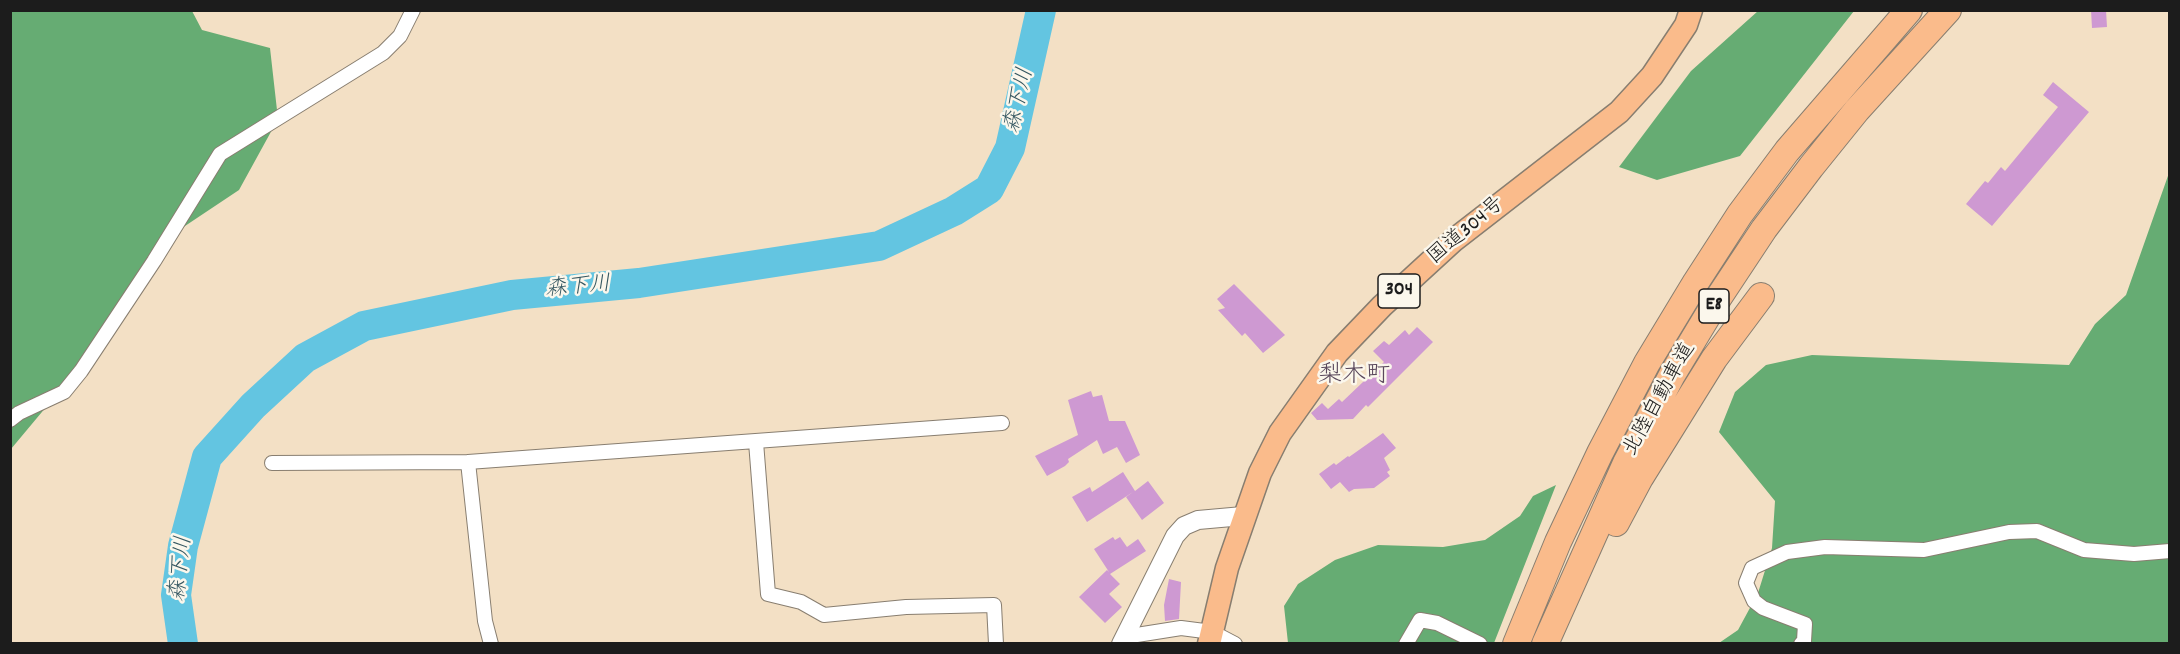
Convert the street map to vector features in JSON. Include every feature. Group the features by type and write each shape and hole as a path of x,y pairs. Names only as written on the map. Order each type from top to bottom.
{"highway":[{"name":"国道304号","path":"1210,638 1243,516 1280,433 1337,353 1382,306 1454,240 1620,112 1652,76 1686,25 1691,10"},
{"path":"1787,151 1887,10"},
{"name":"北陸自動車道","path":"1516,644 1558,542 1647,363 1734,224 1787,151 1909,10"},
{"name":"北陸自動車道","path":"1545,644 1626,463 1672,375 1719,297 1764,229 1811,167 1857,110 1948,10"},
{"path":"1554,644 1640,478 1714,359 1761,296"}],"street":[{"path":"10,420 19,413 64,392 81,371 220,154 383,53 400,36 413,10"},
{"path":"272,463 468,462 1002,423"},
{"path":"756,442 768,594 801,602 824,615 906,607 994,605 996,644"},
{"path":"468,462 485,621 491,644"},
{"path":"1122,640 1175,536 1184,526 1198,520 1243,516"},
{"path":"1801,644 1804,641 1805,624 1763,608 1754,601 1746,583 1752,568 1787,552 1825,547 1924,550 2009,532 2037,531 2084,550 2134,554 2169,551"},
{"path":"1406,644 1420,621 1437,623 1480,644"},
{"path":"1122,640 1181,628 1235,644"}],"green space":[{"path":"11,11 192,11 202,30 270,48 278,119 239,190 170,236 118,321 11,449"},
{"path":"1758,11 1854,11 1740,156 1657,180 1619,167 1691,71"},
{"path":"2169,173 2169,643 1719,643 1738,630 1758,593 1772,548 1775,501 1719,432 1735,392 1766,365 1812,355 2069,365 2095,324 2126,295"},
{"path":"1556,485 1494,643 1288,643 1284,606 1298,584 1335,560 1378,545 1443,547 1485,540 1520,516 1533,496"}],"building":[{"path":"2091,10 2106,10 2107,27 2092,28"},
{"path":"2053,82 2089,112 1992,226 1966,204 1985,181 1988,183 2001,167 2005,171 2058,107 2043,95"},
{"path":"1234,284 1285,335 1263,353 1245,333 1242,336 1218,310 1225,308 1217,299"},
{"path":"1417,327 1433,342 1368,407 1366,405 1353,419 1317,420 1311,413 1322,403 1328,409 1339,399 1342,402 1384,362 1373,351 1384,341 1389,345 1405,330 1409,335"},
{"path":"1091,391 1093,397 1102,395 1109,421 1125,421 1140,455 1126,463 1117,447 1103,454 1097,440 1068,459 1069,462 1065,466 1047,476 1035,456 1078,435 1068,400"},
{"path":"1383,433 1396,448 1384,458 1390,470 1387,472 1390,476 1374,488 1354,489 1349,492 1340,482 1331,489 1319,474 1334,463 1336,465 1349,457"},
{"path":"1123,472 1135,491 1148,481 1164,503 1142,520 1126,497 1133,492 1087,522 1072,497 1090,487 1092,492"},
{"path":"1113,537 1115,540 1120,537 1127,547 1138,539 1146,551 1110,574 1120,584 1109,594 1122,607 1105,623 1079,597 1107,570 1109,572 1094,549"},
{"path":"1169,579 1181,582 1179,619 1165,621 1164,605"}],"waterway":[{"name":"森下川","path":"183,644 176,595 183,546 207,457 253,406 305,358 364,326 512,295 639,283 879,246 954,211 989,189 1010,148 1041,10"}],"district":[{"name":"梨木町","path":"1354,378"}]}
